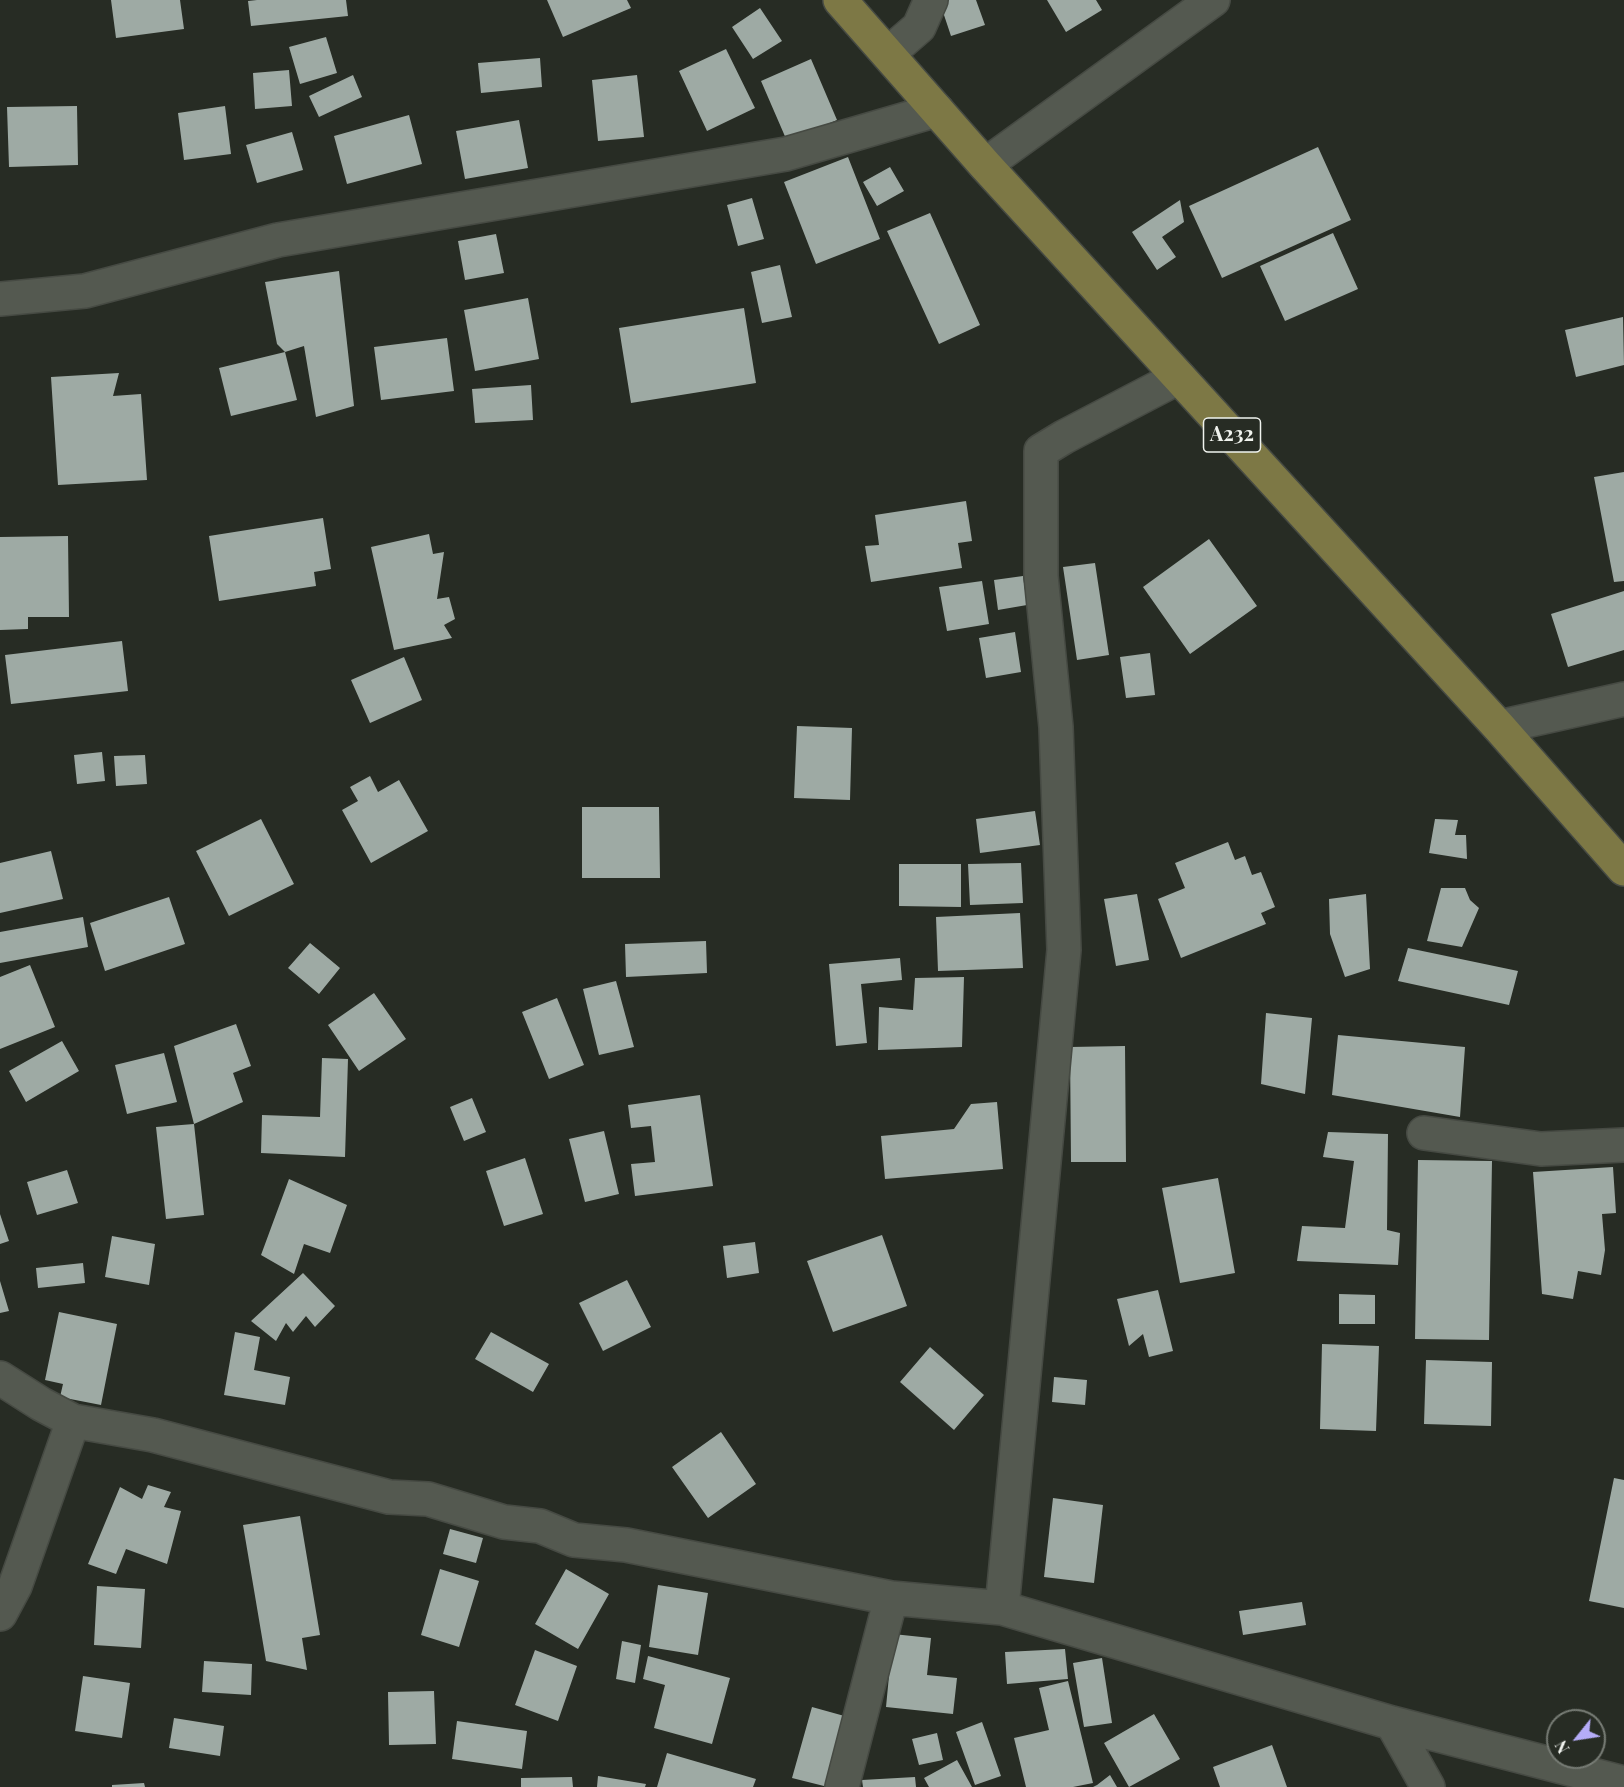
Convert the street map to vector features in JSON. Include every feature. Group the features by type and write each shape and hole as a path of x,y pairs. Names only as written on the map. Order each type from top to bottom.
{"main road":[{"name":"A232","path":"840,0 889,53 985,165 1499,727 1624,869"}],"street":[{"path":"889,53 919,27 931,0"},
{"path":"985,165 1213,0"},
{"path":"0,299 85,291 278,240 786,154 938,110"},
{"path":"1002,1608 1064,950 1056,727 1041,576 1041,451 1179,378"},
{"path":"1499,727 1624,699"},
{"path":"1424,1133 1541,1149 1624,1145"},
{"path":"0,1378 40,1404 73,1421 153,1435 388,1497 428,1498 504,1522 540,1526 574,1540 626,1545 891,1598 1002,1608 1392,1723 1624,1783"},
{"path":"0,1614 15,1586 73,1421"},
{"path":"842,1787 891,1598"},
{"path":"1392,1723 1428,1787"}],"building":[{"path":"111,0 180,0 184,29 116,38"},
{"path":"346,0 348,16 251,26 248,1"},
{"path":"547,0 627,0 631,8 563,37"},
{"path":"939,0 976,0 985,25 951,36"},
{"path":"1047,0 1096,0 1102,10 1066,32"},
{"path":"760,8 782,41 753,59 732,27"},
{"path":"326,37 337,73 300,84 289,47"},
{"path":"726,49 755,108 707,131 679,71"},
{"path":"540,58 542,87 481,93 478,63"},
{"path":"811,59 837,120 787,141 761,81"},
{"path":"289,70 292,106 255,109 253,73"},
{"path":"353,75 362,97 319,117 309,96"},
{"path":"637,75 644,137 598,141 592,80"},
{"path":"77,106 78,165 9,167 7,107"},
{"path":"225,106 231,154 184,160 178,113"},
{"path":"409,115 422,164 347,184 334,136"},
{"path":"519,120 528,168 465,179 456,131"},
{"path":"292,132 303,170 257,183 246,145"},
{"path":"1318,147 1351,220 1222,278 1189,206"},
{"path":"848,157 880,239 816,264 784,182"},
{"path":"890,167 904,191 877,206 863,182"},
{"path":"752,198 764,239 738,246 727,205"},
{"path":"1180,200 1184,222 1162,237 1176,257 1157,270 1132,232"},
{"path":"930,213 980,325 939,344 887,231"},
{"path":"1333,233 1358,289 1285,321 1260,266"},
{"path":"496,234 504,273 465,280 458,241"},
{"path":"780,265 792,317 762,323 751,272"},
{"path":"339,271 354,406 316,417 304,346 285,352 277,344 265,282"},
{"path":"528,298 539,359 475,371 464,310"},
{"path":"744,308 756,383 631,403 619,328"},
{"path":"1623,317 1624,365 1576,377 1565,330"},
{"path":"447,338 454,391 381,400 374,347"},
{"path":"285,352 297,400 231,416 219,368"},
{"path":"119,373 113,396 141,394 147,480 58,485 51,377"},
{"path":"531,385 533,420 475,423 472,389"},
{"path":"1624,472 1624,581 1614,582 1594,477"},
{"path":"966,501 972,541 958,543 962,568 871,582 865,546 879,545 875,515"},
{"path":"323,518 331,569 314,572 316,586 219,601 209,536"},
{"path":"429,534 433,554 444,552 437,599 449,597 455,619 444,625 452,638 394,650 371,547"},
{"path":"68,536 69,617 28,617 28,629 0,630 0,537"},
{"path":"1209,539 1257,606 1190,654 1143,587"},
{"path":"1095,563 1109,655 1077,660 1063,567"},
{"path":"1023,576 1027,605 998,610 994,580"},
{"path":"982,581 989,624 947,631 939,587"},
{"path":"1624,591 1624,650 1568,667 1551,614"},
{"path":"1015,632 1021,672 986,678 979,638"},
{"path":"122,641 128,691 11,704 5,655"},
{"path":"1150,653 1155,695 1126,698 1120,657"},
{"path":"404,657 422,700 370,723 351,680"},
{"path":"797,726 852,728 850,800 794,798"},
{"path":"102,752 105,781 77,784 74,755"},
{"path":"145,755 147,784 116,786 114,756"},
{"path":"370,776 378,792 399,780 428,831 371,863 342,810 358,801 350,787"},
{"path":"582,807 659,807 660,878 582,878"},
{"path":"1035,811 1040,845 980,853 976,819"},
{"path":"261,819 294,884 229,916 196,851"},
{"path":"1435,819 1458,820 1455,835 1466,835 1467,859 1429,853"},
{"path":"1228,842 1235,860 1245,856 1252,875 1261,872 1275,907 1261,913 1266,924 1181,958 1158,899 1185,888 1175,863"},
{"path":"51,851 63,899 0,913 0,863"},
{"path":"1021,863 1023,903 970,905 968,864"},
{"path":"899,864 961,864 961,907 899,906"},
{"path":"1441,888 1465,888 1470,900 1479,908 1462,947 1427,941"},
{"path":"1137,894 1149,960 1116,966 1104,899"},
{"path":"1366,894 1370,969 1345,977 1330,934 1329,899"},
{"path":"169,897 185,944 105,971 90,923"},
{"path":"1020,913 1023,968 938,971 936,917"},
{"path":"83,917 88,947 0,963 0,932"},
{"path":"706,941 707,973 626,977 625,944"},
{"path":"310,943 340,968 319,994 288,968"},
{"path":"1408,948 1518,971 1509,1005 1398,981"},
{"path":"900,958 902,980 861,984 867,1043 836,1046 829,964"},
{"path":"30,965 55,1027 0,1049 0,977"},
{"path":"964,977 962,1047 878,1050 879,1007 913,1010 915,978"},
{"path":"616,981 634,1047 599,1055 583,989"},
{"path":"374,993 406,1039 359,1071 328,1025"},
{"path":"557,998 584,1065 549,1079 522,1012"},
{"path":"1266,1013 1312,1018 1305,1094 1261,1084"},
{"path":"236,1024 251,1066 233,1073 243,1102 194,1124 174,1046"},
{"path":"1338,1035 1465,1047 1460,1117 1332,1095"},
{"path":"62,1041 79,1071 26,1102 9,1071"},
{"path":"1125,1046 1126,1162 1071,1162 1070,1047"},
{"path":"164,1053 177,1102 127,1114 115,1065"},
{"path":"322,1058 348,1059 345,1157 261,1153 262,1115 320,1117"},
{"path":"700,1095 713,1186 635,1196 631,1164 655,1162 651,1126 631,1128 628,1105"},
{"path":"472,1098 486,1132 464,1141 450,1107"},
{"path":"997,1102 1003,1169 885,1179 881,1136 954,1129 971,1104"},
{"path":"194,1124 204,1215 166,1219 156,1127"},
{"path":"604,1131 619,1194 585,1202 569,1139"},
{"path":"1328,1132 1388,1134 1387,1230 1400,1233 1398,1265 1297,1261 1302,1226 1345,1228 1354,1161 1323,1157"},
{"path":"525,1158 543,1214 504,1226 486,1171"},
{"path":"1418,1160 1492,1161 1489,1340 1415,1339"},
{"path":"1613,1167 1616,1213 1602,1214 1605,1250 1601,1275 1578,1271 1573,1299 1542,1294 1533,1172"},
{"path":"67,1170 78,1203 37,1215 27,1182"},
{"path":"1218,1178 1235,1273 1180,1283 1162,1188"},
{"path":"289,1179 347,1205 330,1253 304,1244 294,1274 261,1255"},
{"path":"0,1214 9,1241 0,1244"},
{"path":"882,1235 907,1306 833,1332 807,1261"},
{"path":"112,1236 155,1244 149,1285 105,1277"},
{"path":"755,1242 759,1273 727,1278 723,1246"},
{"path":"83,1263 85,1283 38,1288 36,1268"},
{"path":"303,1273 335,1306 315,1327 306,1316 293,1332 286,1323 276,1341 251,1321"},
{"path":"627,1280 651,1327 603,1351 579,1303"},
{"path":"0,1281 9,1311 0,1313"},
{"path":"1158,1290 1173,1351 1149,1357 1143,1334 1129,1346 1117,1299"},
{"path":"1339,1294 1375,1295 1375,1324 1339,1324"},
{"path":"59,1312 117,1324 101,1405 60,1397 63,1384 45,1380"},
{"path":"235,1332 260,1337 254,1370 290,1377 285,1405 224,1395"},
{"path":"491,1332 549,1364 533,1392 475,1359"},
{"path":"1322,1344 1379,1346 1376,1431 1320,1429"},
{"path":"930,1347 984,1395 954,1430 900,1382"},
{"path":"1426,1360 1492,1362 1491,1426 1424,1424"},
{"path":"1054,1377 1087,1380 1085,1405 1052,1402"},
{"path":"721,1432 756,1484 708,1518 672,1467"},
{"path":"1614,1478 1624,1480 1624,1608 1589,1601"},
{"path":"148,1485 171,1492 164,1507 181,1511 167,1564 126,1549 116,1574 88,1564 120,1487 142,1499"},
{"path":"1053,1498 1103,1505 1094,1583 1044,1577"},
{"path":"300,1516 320,1635 302,1638 307,1670 266,1661 243,1525"},
{"path":"450,1529 483,1538 476,1563 443,1554"},
{"path":"440,1569 479,1581 459,1647 421,1635"},
{"path":"566,1569 609,1594 578,1649 535,1624"},
{"path":"658,1585 708,1593 698,1655 649,1647"},
{"path":"97,1586 145,1589 141,1648 94,1645"},
{"path":"1302,1602 1306,1625 1243,1635 1239,1611"},
{"path":"893,1634 931,1638 927,1675 957,1678 953,1714 886,1707"},
{"path":"622,1641 641,1645 635,1683 616,1679"},
{"path":"1065,1649 1068,1679 1007,1684 1005,1652"},
{"path":"535,1650 577,1666 558,1721 515,1705"},
{"path":"648,1656 730,1678 712,1744 654,1728 665,1685 643,1679"},
{"path":"1102,1658 1112,1723 1084,1727 1073,1663"},
{"path":"204,1661 252,1664 251,1695 202,1692"},
{"path":"83,1676 130,1683 122,1738 75,1731"},
{"path":"1068,1681 1093,1783 1073,1787 1026,1787 1014,1738 1049,1730 1039,1688"},
{"path":"434,1691 436,1744 389,1745 388,1692"},
{"path":"812,1707 848,1717 828,1787 792,1778"},
{"path":"1154,1714 1180,1759 1129,1787 1104,1743"},
{"path":"174,1718 224,1726 220,1756 169,1748"},
{"path":"457,1721 527,1731 522,1769 452,1759"},
{"path":"982,1722 1001,1776 975,1785 956,1732"},
{"path":"937,1733 943,1760 919,1765 912,1739"},
{"path":"1272,1745 1287,1787 1220,1787 1213,1767"},
{"path":"667,1753 756,1779 753,1787 657,1787"},
{"path":"957,1760 972,1787 929,1787 924,1778"},
{"path":"1110,1775 1117,1787 1093,1787 1097,1785"},
{"path":"598,1776 646,1784 645,1787 597,1787"},
{"path":"572,1777 573,1787 521,1787 521,1778"},
{"path":"915,1777 916,1787 863,1787 862,1780"},
{"path":"144,1783 145,1787 112,1787 112,1785"}]}
